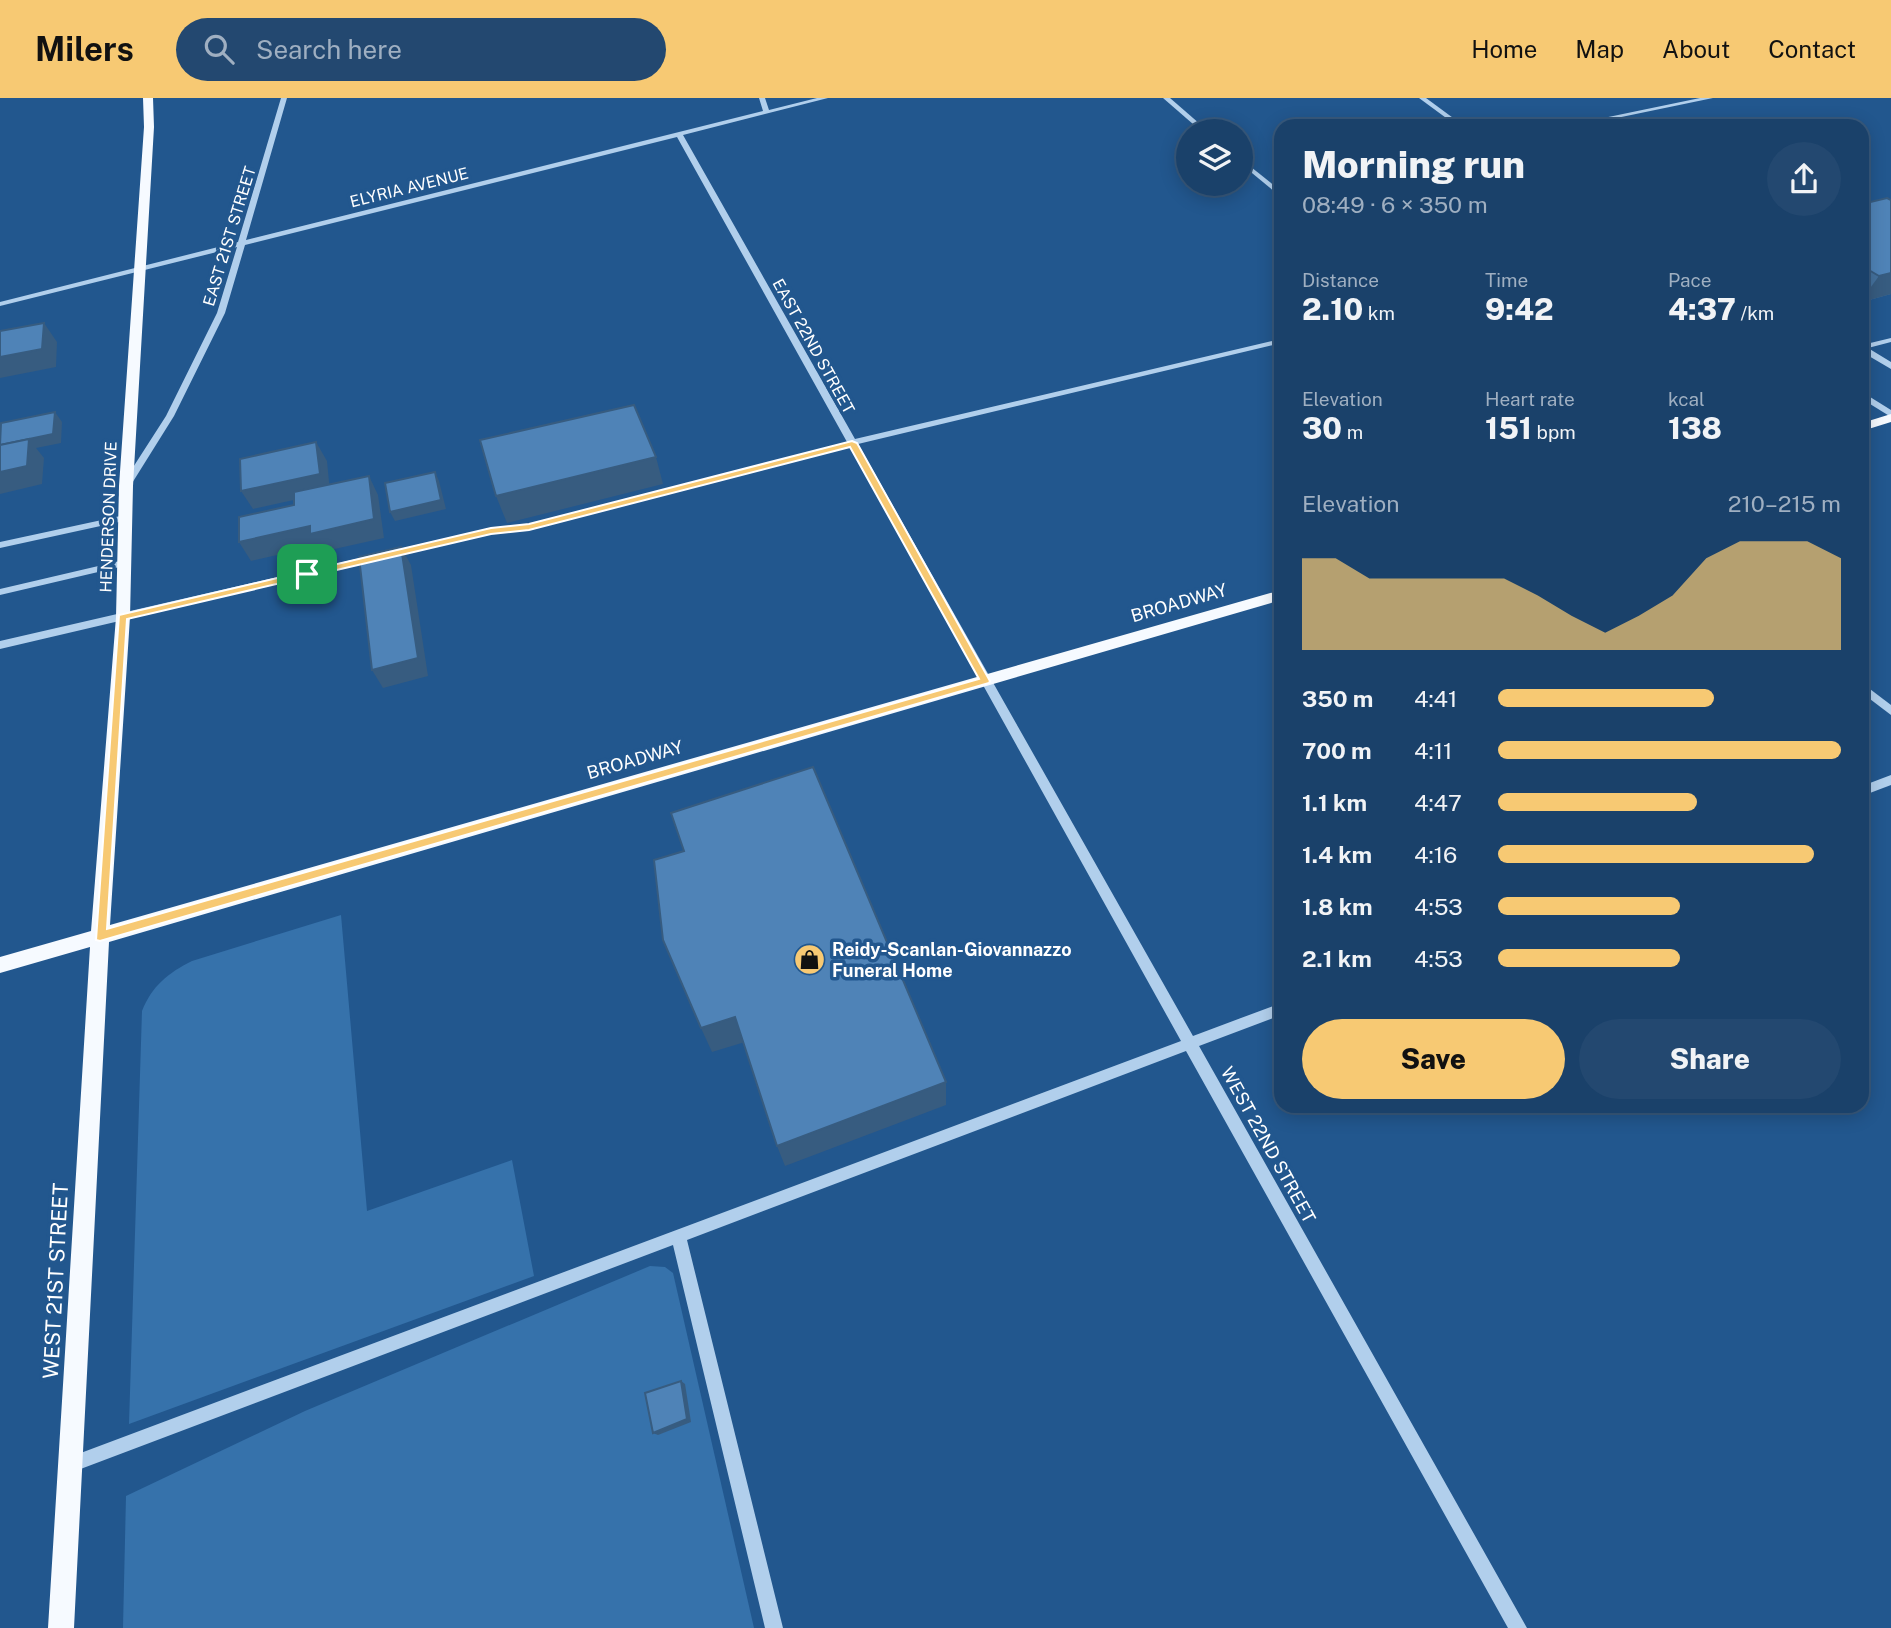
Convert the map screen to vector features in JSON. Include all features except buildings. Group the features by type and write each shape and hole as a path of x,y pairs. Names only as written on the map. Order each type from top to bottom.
{"main road":[{"name":"HENDERSON DRIVE","path":"100,936 123,617 126,486 149,127 148,98"},
{"path":"1869,424 1891,416"},
{"name":"BROADWAY","path":"0,965 1274,597"},
{"name":"WEST 21ST STREET","path":"61,1628 100,936"}],"street":[{"name":"EAST 21ST STREET","path":"126,486 170,416 221,313 285,98"},
{"path":"762,98 767,113"},
{"name":"ELYRIA AVENUE","path":"0,304 825,98"},
{"path":"1166,98 1191,119"},
{"path":"1422,98 1451,119"},
{"path":"1604,119 1710,98"},
{"name":"EAST 22ND STREET","path":"679,134 985,681"},
{"path":"1253,171 1274,189"},
{"path":"1269,185 1274,184"},
{"path":"1869,345 1891,340"},
{"path":"0,645 491,531 529,527 852,443 1274,343"},
{"path":"1869,352 1891,366"},
{"path":"1869,400 1891,416"},
{"path":"0,545 125,518"},
{"path":"0,592 124,563"},
{"name":"WEST 22ND STREET","path":"985,681 1518,1628"},
{"path":"1869,693 1891,711"},
{"path":"1869,788 1891,780"},
{"path":"70,1465 1274,1012"},
{"path":"678,1236 774,1628"}],"shaded area":[{"path":"341,915 367,1211 512,1160 534,1276 129,1424 142,1011 162,981 192,961"},
{"path":"650,1266 665,1267 673,1273 754,1628 123,1628 126,1496 305,1411"}],"place":[{"name":"Reidy-Scanlan-Giovannazzo Funeral Home","path":"809,960"}],"route":[{"path":"852,443 985,681 100,936 123,617 307,574 491,531 529,527 852,443"}]}
